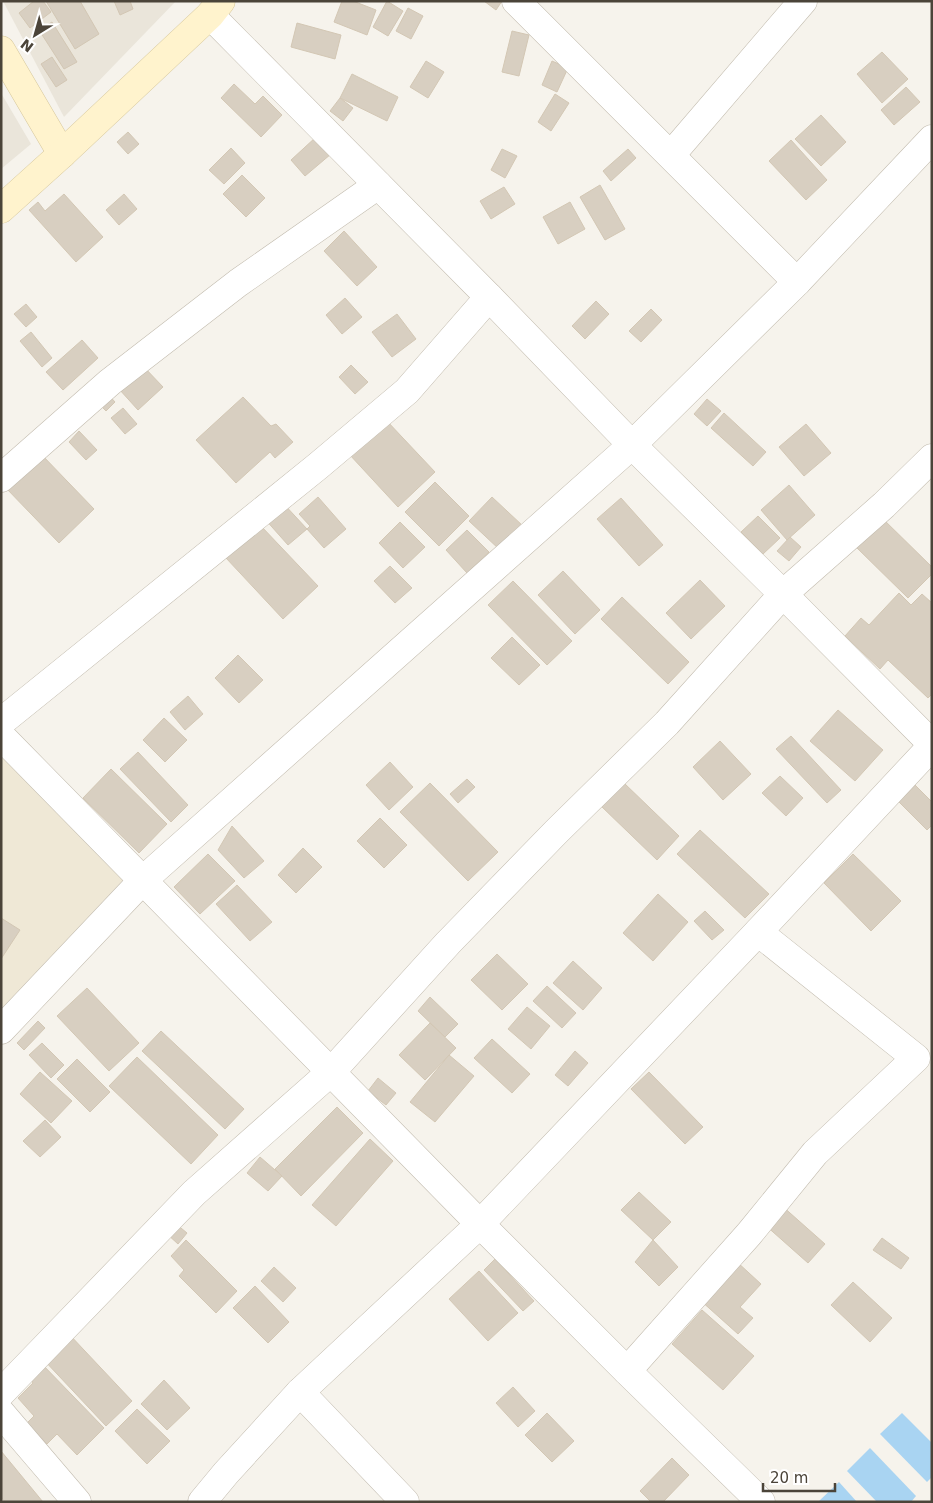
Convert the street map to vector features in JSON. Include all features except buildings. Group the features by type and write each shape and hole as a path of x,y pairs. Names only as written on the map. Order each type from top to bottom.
{"street":[{"path":"671,155 803,1"},
{"path":"532,7 671,155 797,282"},
{"path":"1,209 62,154 215,8 378,184 632,444 932,745 758,932 480,1224 300,1392 202,1502"},
{"path":"1,50 62,154"},
{"path":"1,1030 143,880 632,444 797,282 932,139"},
{"path":"1,478 110,382 238,283 378,184"},
{"path":"1,722 318,466 407,391 489,297"},
{"path":"1,1393 194,1193 332,1071 448,943 556,832 667,723 783,594 884,505 932,458"},
{"path":"1,736 332,1071 480,1224 627,1372 760,1501"},
{"path":"627,1372 749,1234 816,1153 924,1052 758,932"},
{"path":"300,1392 405,1502"},
{"path":"1,1414 77,1502"}],"shaded area":[{"path":"3,1 176,1 64,117"},
{"path":"1,93 31,144 1,169"},
{"path":"1,755 126,877 1,1010"}],"water":[{"path":"902,1413 932,1443 932,1477 927,1482 880,1434"},
{"path":"870,1448 916,1496 911,1502 877,1502 847,1471"},
{"path":"839,1482 857,1502 818,1502"}]}
